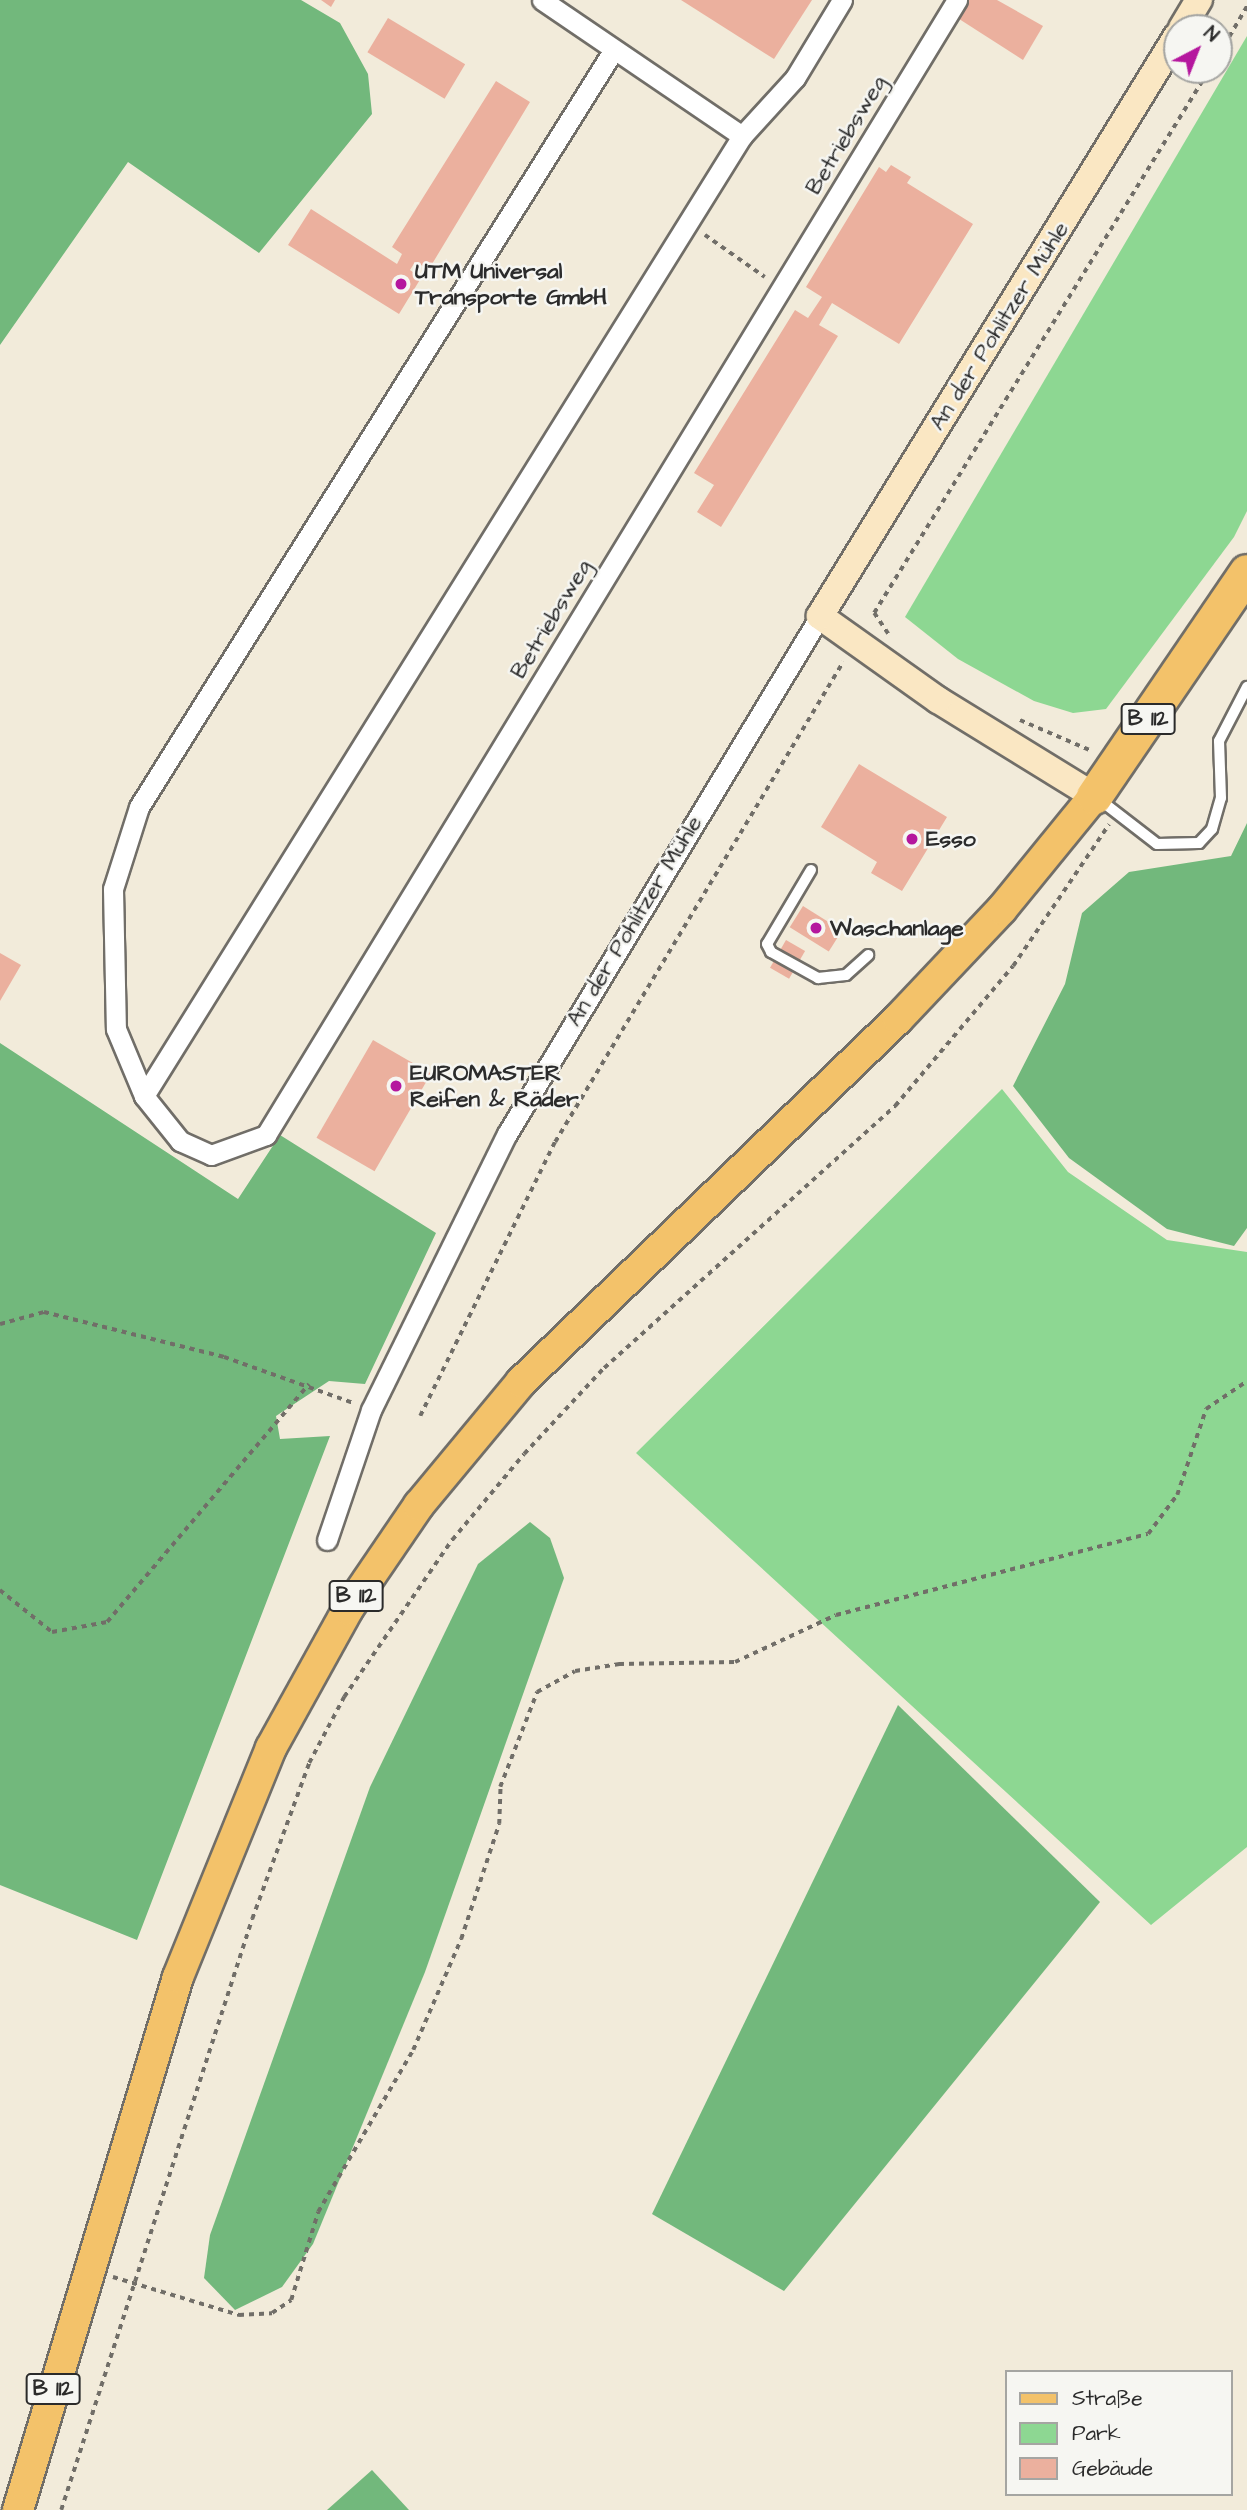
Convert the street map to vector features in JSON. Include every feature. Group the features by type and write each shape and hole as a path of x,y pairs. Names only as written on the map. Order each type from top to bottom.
{"highway":[{"name":"B 112","path":"1094,796 1247,572"}],"main road":[{"name":"An der Pohlitzer Mühle","path":"820,616 1163,59"},
{"path":"820,616 1094,796"},
{"name":"B 112","path":"18,2510 88,2268 178,1977 218,1872 271,1748 376,1564 521,1382 898,1019 1002,909 1094,796"}],"street":[{"path":"542,0 613,51 742,136"},
{"path":"144,1096 742,136 795,78 842,0"},
{"name":"Betriebsweg","path":"613,51 139,807 113,889 110,955 116,1030 144,1096 180,1141 211,1155 266,1135 957,0"},
{"name":"An der Pohlitzer Mühle","path":"327,1540 371,1410 507,1134 820,616"}],"lane":[{"path":"1094,796 1157,844 1199,843 1212,829 1221,798 1219,741 1247,687"},
{"path":"811,870 767,944 771,951 818,978 846,975 868,955"}],"path":[{"path":"1233,30 1247,6"},
{"path":"690,223 781,288"},
{"path":"420,1416 555,1142 874,613"},
{"path":"0,1324 44,1312 309,1384 371,1410"},
{"path":"88,2268 239,2315 272,2313 291,2300 318,2212 413,2050 461,1939 499,1824 500,1787 537,1692 575,1671 619,1664 735,1662 836,1615 1148,1535 1177,1495 1206,1409 1247,1381"},
{"path":"0,1590 52,1632 107,1622 309,1384"}],"green space":[{"path":"0,0 301,0 340,23 368,74 372,114 259,253 128,162 0,345"},
{"path":"1247,36 1247,511 1234,537 1106,709 1073,713 1034,701 958,659 905,617 1219,84 1233,84 1233,60"},
{"path":"1247,823 1247,1228 1234,1246 1167,1229 1069,1158 1013,1086 1065,984 1082,913 1129,872 1231,856"},
{"path":"0,1043 238,1199 280,1135 436,1233 365,1384 329,1381 276,1416 280,1439 330,1436 137,1940 0,1885"},
{"path":"1002,1089 1068,1172 1167,1240 1247,1252 1247,1847 1151,1925 636,1453"},
{"path":"530,1522 550,1538 564,1578 425,1972 313,2244 282,2287 235,2310 204,2278 210,2235 370,1787 478,1564"},
{"path":"898,1705 1100,1902 784,2291 652,2214"},
{"path":"372,2470 409,2510 327,2510"}],"building":[{"path":"321,0 335,0 331,7"},
{"path":"681,0 812,0 774,59"},
{"path":"967,0 997,0 1043,26 1023,60 956,17"},
{"path":"388,18 465,64 445,99 367,52"},
{"path":"496,81 530,102 429,269 415,262 410,270 421,278 399,314 288,245 311,209 397,264 402,254 392,247"},
{"path":"891,165 911,177 907,183 973,224 899,344 832,303 819,325 838,336 721,527 697,512 714,485 694,473 795,310 808,318 822,297 806,287 879,167 886,172"},
{"path":"859,764 947,817 902,891 871,873 877,862 821,827"},
{"name":"Waschanlage","path":"803,906 842,930 829,952 790,927"},
{"path":"786,940 805,951 789,979 770,968"},
{"path":"0,953 21,965 0,1001"},
{"path":"373,1040 431,1074 375,1171 317,1138"}],"place":[{"name":"UTM Universal Transporte GmbH","path":"401,284"},
{"name":"Esso","path":"912,839"},
{"name":"Waschanlage","path":"816,928"},
{"name":"EUROMASTER Reifen & Räder","path":"396,1086"}]}
